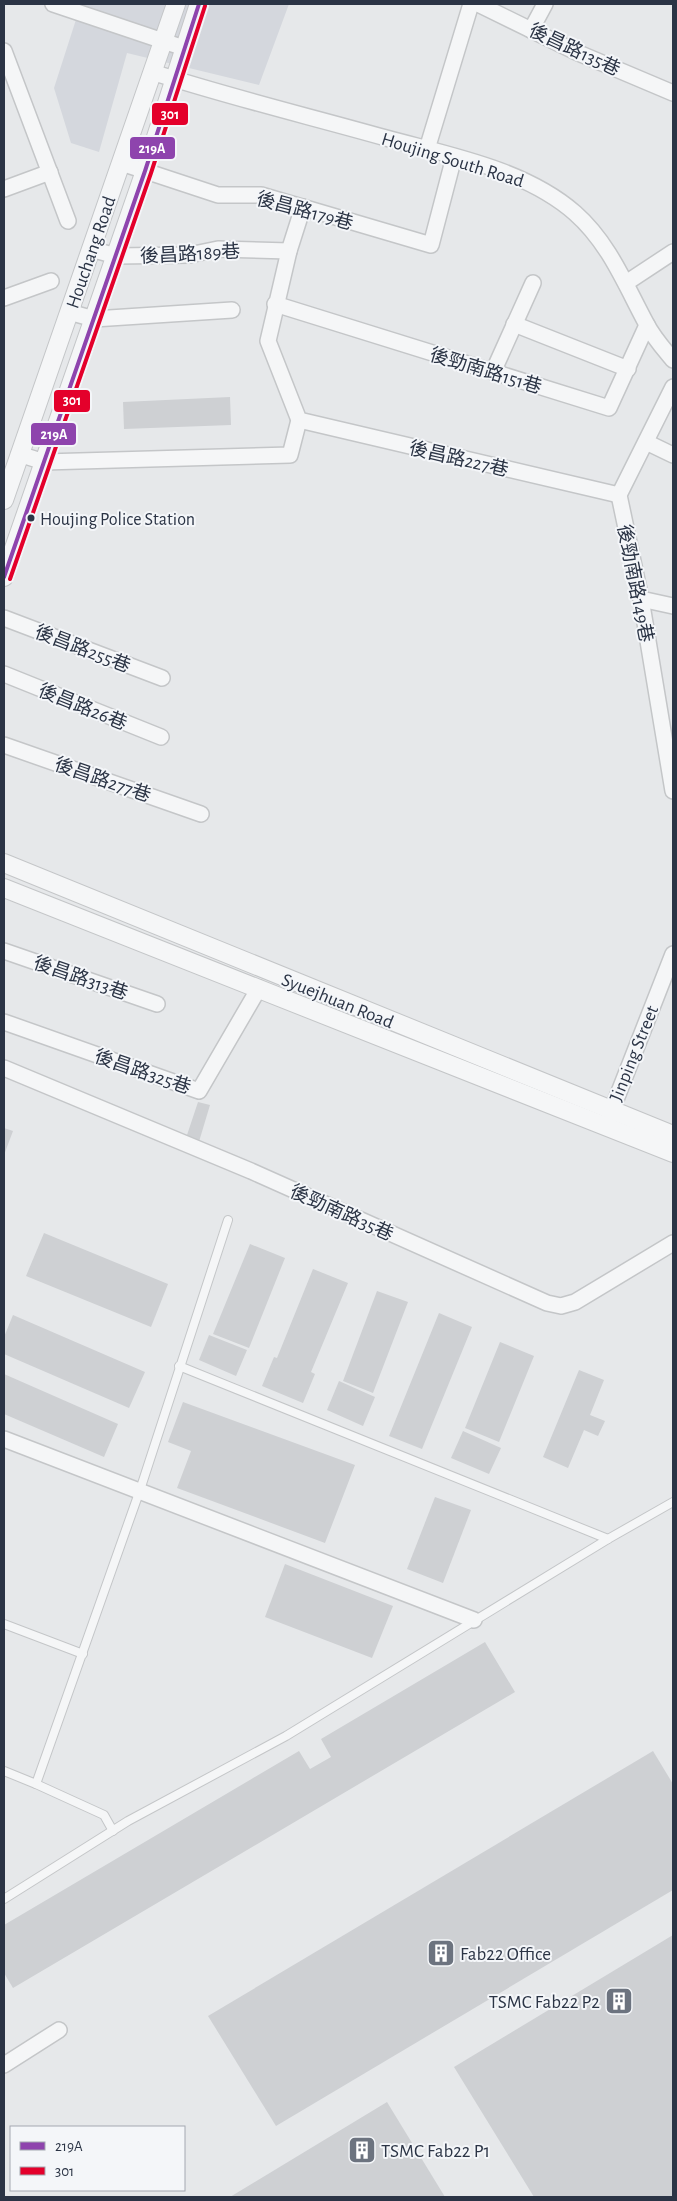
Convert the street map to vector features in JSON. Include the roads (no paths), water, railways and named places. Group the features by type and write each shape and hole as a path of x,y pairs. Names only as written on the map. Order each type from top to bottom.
{"street":[{"path":"53,4 184,48"},
{"name":"Houchang Road","path":"4,500 176,4"},
{"name":"Houchang Road","path":"4,575 116,256 199,4"},
{"path":"427,149 471,4"},
{"name":"後昌路135巷","path":"478,4 531,30 673,93"},
{"path":"531,30 545,4"},
{"path":"4,51 7,70 50,172 68,221"},
{"name":"Houjing South Road","path":"152,72 427,149 531,183 556,198 575,213 608,251 647,325 673,360"},
{"name":"後昌路179巷","path":"121,163 218,195 261,194 431,245 454,157"},
{"path":"4,189 50,172"},
{"path":"20,454 44,462 290,455 299,420 268,341 275,304 303,207"},
{"name":"後昌路189巷","path":"91,248 116,256 189,255 218,249 289,251"},
{"path":"626,283 673,252"},
{"path":"4,298 51,281"},
{"path":"493,372 533,283"},
{"name":"後勁南路151巷","path":"275,304 609,408 647,325"},
{"path":"69,312 94,319 232,310"},
{"path":"514,324 628,369"},
{"path":"619,495 673,387"},
{"name":"後昌路227巷","path":"299,420 619,495"},
{"path":"646,442 673,455"},
{"name":"後勁南路149巷","path":"619,495 641,599 673,791"},
{"path":"641,599 673,606"},
{"name":"後昌路255巷","path":"4,618 162,678"},
{"name":"後昌路26巷","path":"4,674 162,737"},
{"name":"後昌路277巷","path":"4,745 202,814"},
{"name":"Syuejhuan Road","path":"4,863 608,1118 673,1153"},
{"name":"Syuejhuan Road","path":"4,888 258,988 608,1118 673,1135"},
{"name":"後昌路313巷","path":"4,951 157,1004"},
{"name":"Jinping Street","path":"608,1118 673,954"},
{"name":"後昌路325巷","path":"4,1022 199,1091 258,988"},
{"name":"後勁南路35巷","path":"4,1068 251,1171 547,1303 561,1306 575,1302 673,1243"},
{"path":"4,1439 474,1620"},
{"path":"4,2064 58,2030"}],"lane":[{"path":"36,1784 140,1490 228,1220"},
{"path":"179,1366 608,1538"},
{"path":"4,1899 113,1831 286,1736 608,1538 673,1502"},
{"path":"4,1624 83,1654"},
{"path":"4,1771 104,1815 113,1831"}],"place":[{"name":"Houjing Police Station","path":"31,518"},
{"name":"Fab22 Office","path":"441,1953"},
{"name":"TSMC Fab22 P2","path":"619,2001"},
{"name":"TSMC Fab22 P1","path":"362,2150"}]}
